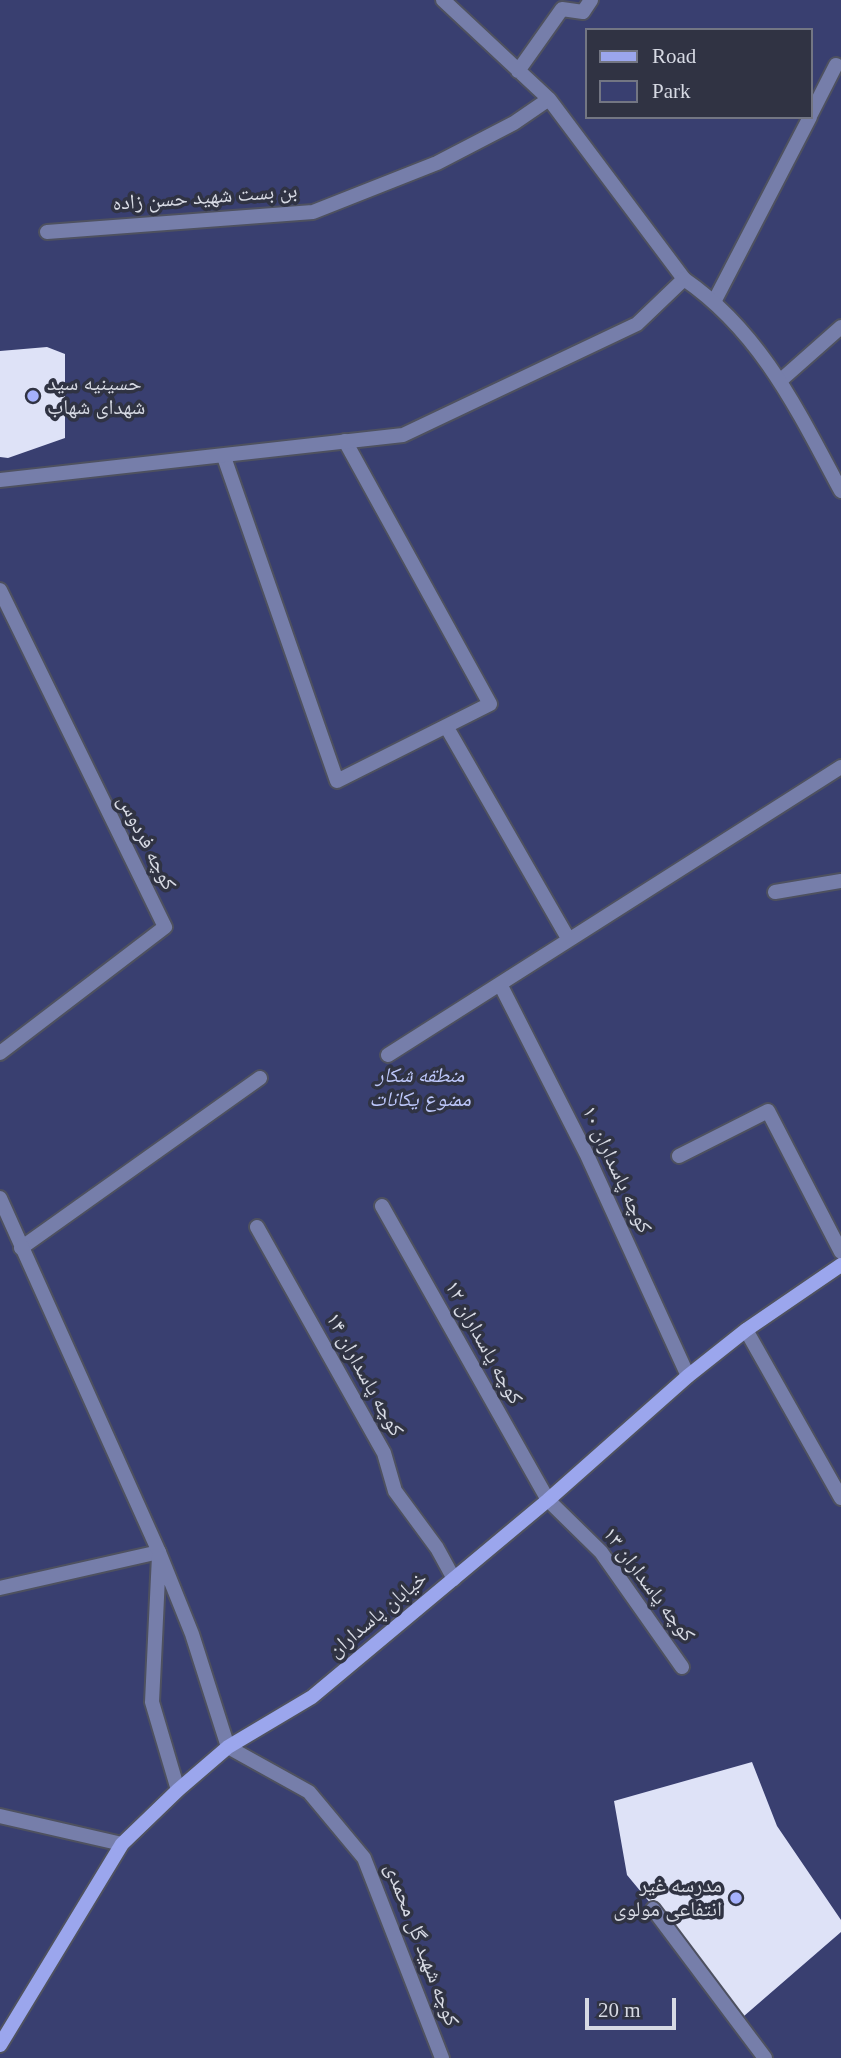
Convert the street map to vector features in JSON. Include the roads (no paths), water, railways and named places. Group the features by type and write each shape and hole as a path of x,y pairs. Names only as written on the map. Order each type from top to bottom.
{"main road":[{"name":"خیابان پاسداران","path":"0,2045 122,1844 178,1790 228,1747 312,1698 548,1500 688,1376 746,1330 841,1265"}],"street":[{"path":"443,0 549,99 684,279 715,300 781,380 841,491"},
{"path":"518,71 562,9 583,12 591,0"},
{"path":"813,110 836,65"},
{"name":"بن بست شهید حسن زاده","path":"47,232 313,212 437,163 514,123 549,99"},
{"path":"715,300 808,119"},
{"path":"0,480 403,435 638,324 684,279"},
{"path":"781,380 841,327"},
{"path":"224,457 337,781 490,704 345,441"},
{"name":"کوچه فردوس","path":"0,590 165,927 0,1053"},
{"path":"446,726 569,940"},
{"path":"388,1055 419,1032 500,984 841,767"},
{"path":"775,892 841,881"},
{"name":"کوچه پاسداران ۱۰","path":"500,984 587,1155 688,1376"},
{"path":"21,1248 260,1078"},
{"path":"679,1156 768,1111 841,1252"},
{"path":"0,1198 159,1552 192,1634 228,1747"},
{"name":"کوچه پاسداران ۱۲","path":"382,1206 548,1500"},
{"name":"کوچه پاسداران ۱۴","path":"257,1227 384,1453 395,1491 437,1548 454,1579"},
{"path":"746,1330 841,1498"},
{"name":"کوچه پاسداران ۱۳","path":"548,1500 601,1552 682,1667"},
{"path":"0,1588 159,1552"},
{"path":"159,1552 152,1702 178,1790"},
{"name":"کوچه شهید گل محمدی","path":"228,1747 309,1792 364,1857 442,2058"},
{"path":"0,1816 122,1844"},
{"path":"653,1909 765,2058"}],"place":[{"name":"حسینیه سید شهدای شهاب","path":"33,396"},
{"name":"مدرسه غیر انتفاعی مولوی","path":"736,1898"}],"park label":[{"name":"منطقه شکار ممنوع یکانات","path":"420,1088"}]}
